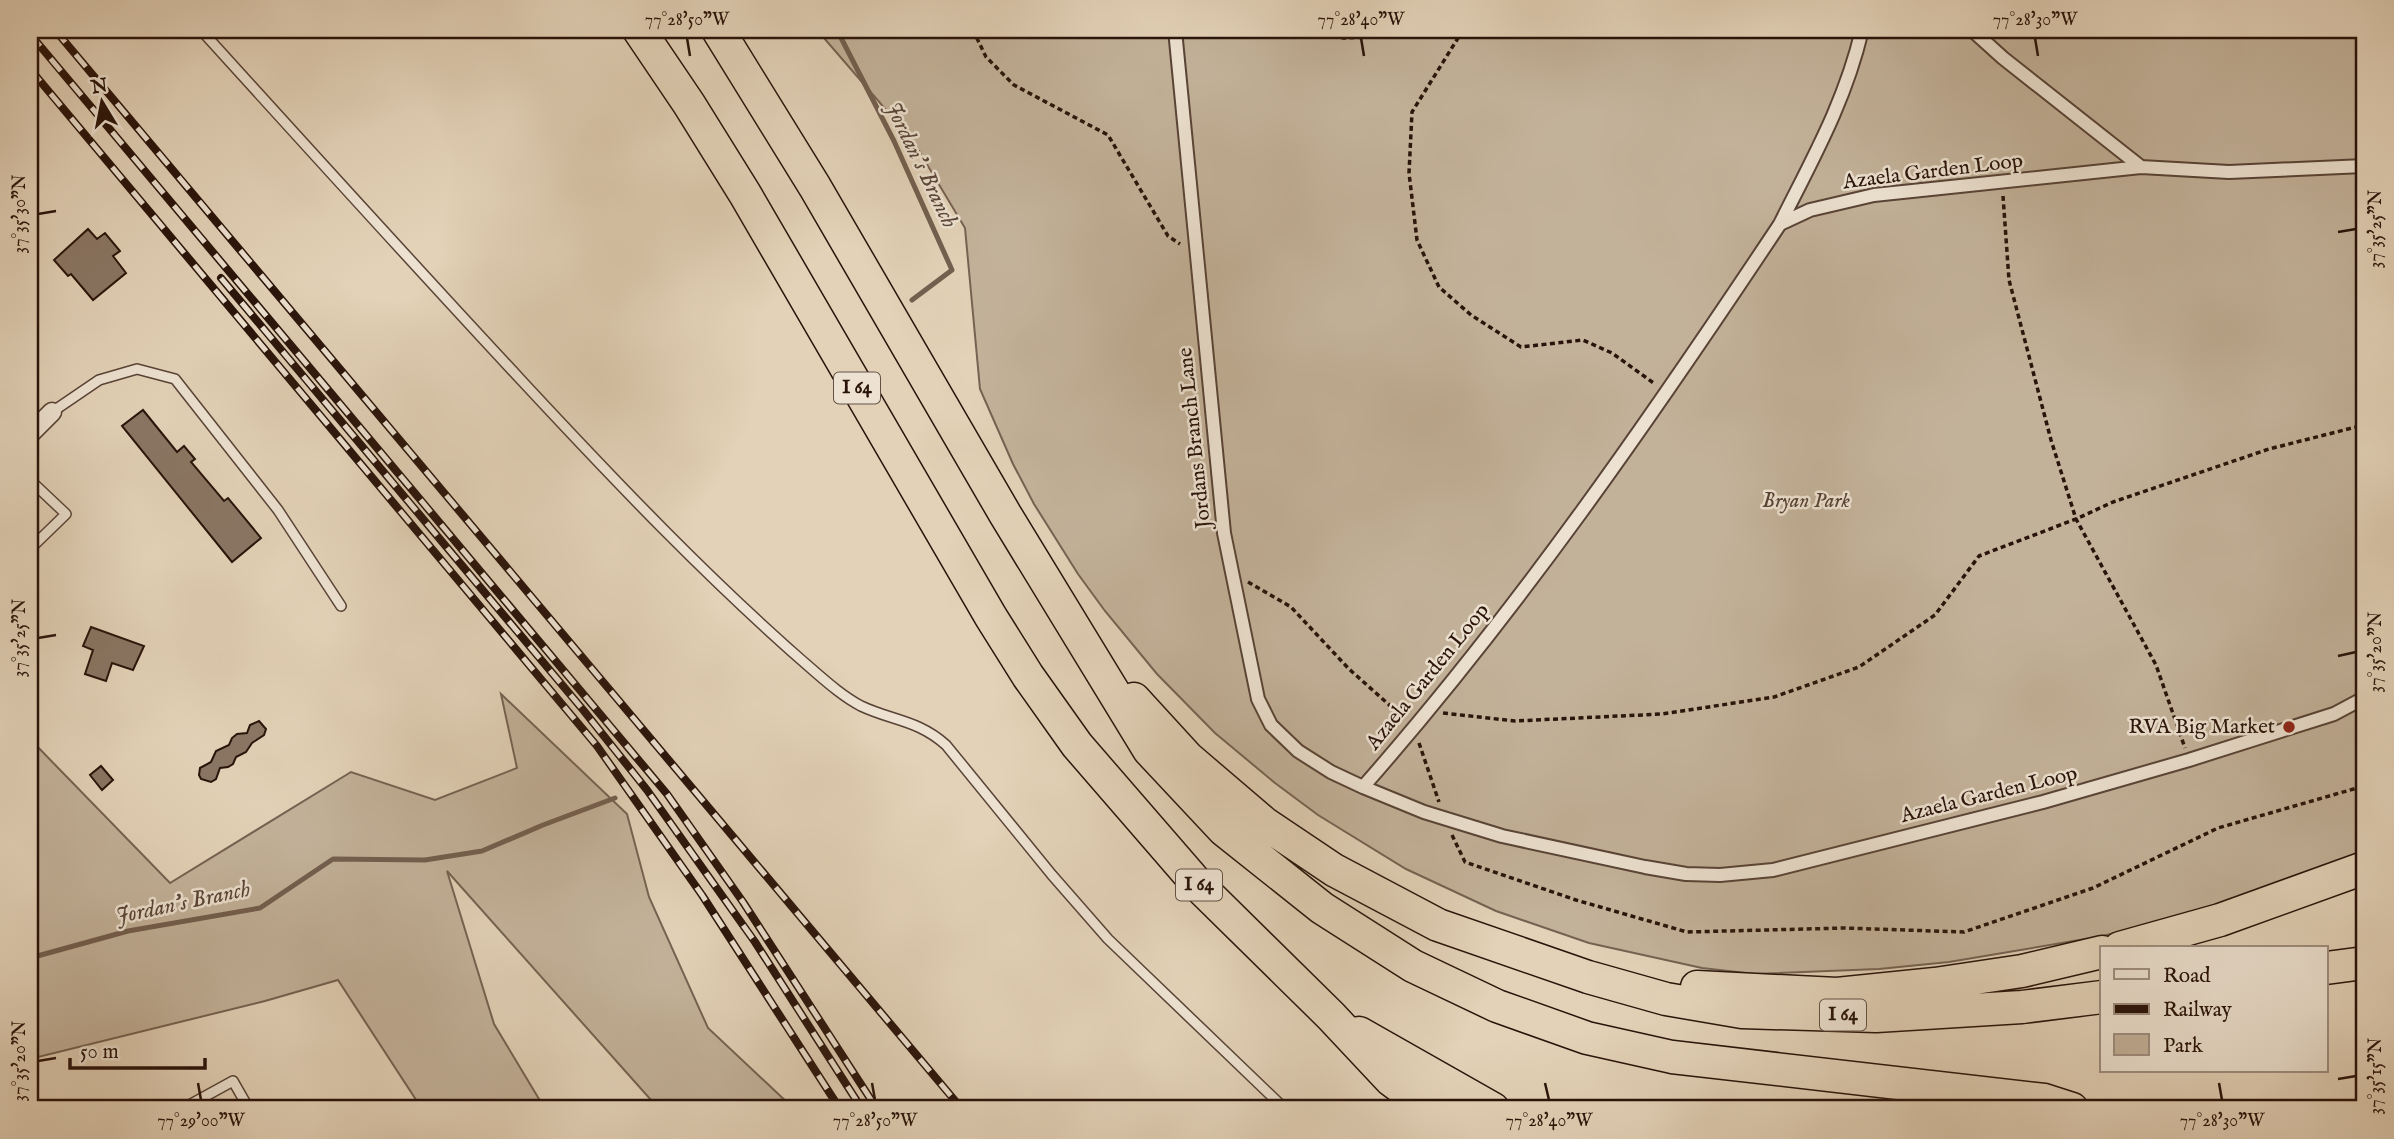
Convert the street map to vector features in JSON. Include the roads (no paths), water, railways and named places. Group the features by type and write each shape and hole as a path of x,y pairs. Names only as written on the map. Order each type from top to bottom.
{"highway":[{"name":"I 64","path":"639,30 689,104 744,194 1028,677 1077,745 1200,887 1331,1016 1493,1109"},
{"name":"I 64","path":"718,30 815,187 1081,641 1188,758 1264,823 1314,857 1377,894 1438,925 1588,978 1665,999 1755,1013 1876,1016 2022,1007 2100,997"},
{"path":"1081,641 1149,750 1224,830 1334,915 1413,966 1497,1006 1587,1038 1672,1058 2044,1100 2072,1109"},
{"path":"2127,946 2220,920 2364,868"},
{"path":"1588,978 1726,989 1837,993 1935,984 2022,971 2100,953"},
{"path":"2328,968 2364,963"},
{"path":"1331,1016 1391,1080 1430,1109"}],"street":[{"name":"Jordans Branch Lane","path":"1175,30 1224,533 1258,699 1271,725 1298,751 1331,772 1363,787"},
{"path":"1780,224 1835,115 1851,76 1862,30"},
{"path":"1972,30 2003,58 2141,167"},
{"name":"Azaela Garden Loop","path":"2364,166 2229,172 2141,167 1874,195 1810,210 1780,224 1668,393 1514,601 1427,712 1363,787 1444,819 1502,836 1645,867 1686,874 1773,870 2043,802 2189,760 2334,714 2364,698"},
{"path":"30,434 52,412"}],"lane":[{"path":"201,30 583,447 699,564 813,670 849,699 882,714 918,725 947,745 1052,875 1108,939 1285,1109"},
{"path":"52,412 99,380 136,369 175,379 278,510 341,606"},
{"path":"30,480 66,514 30,549"},
{"path":"182,1109 233,1081 249,1109"}],"waterway":[{"name":"Jordan's Branch","path":"837,30 894,141 952,270 912,300"},
{"name":"Jordan's Branch","path":"30,958 128,931 260,908 333,859 425,860 482,851 615,798"}],"railway":[{"path":"55,30 962,1109"},
{"path":"30,34 667,794 743,902 877,1109"},
{"path":"30,69 597,746 702,895 840,1109"},
{"path":"221,278 647,790 755,942 862,1109"}],"place":[{"name":"RVA Big Market","path":"2289,727"}],"park label":[{"name":"Bryan Park","path":"1806,501"}]}
